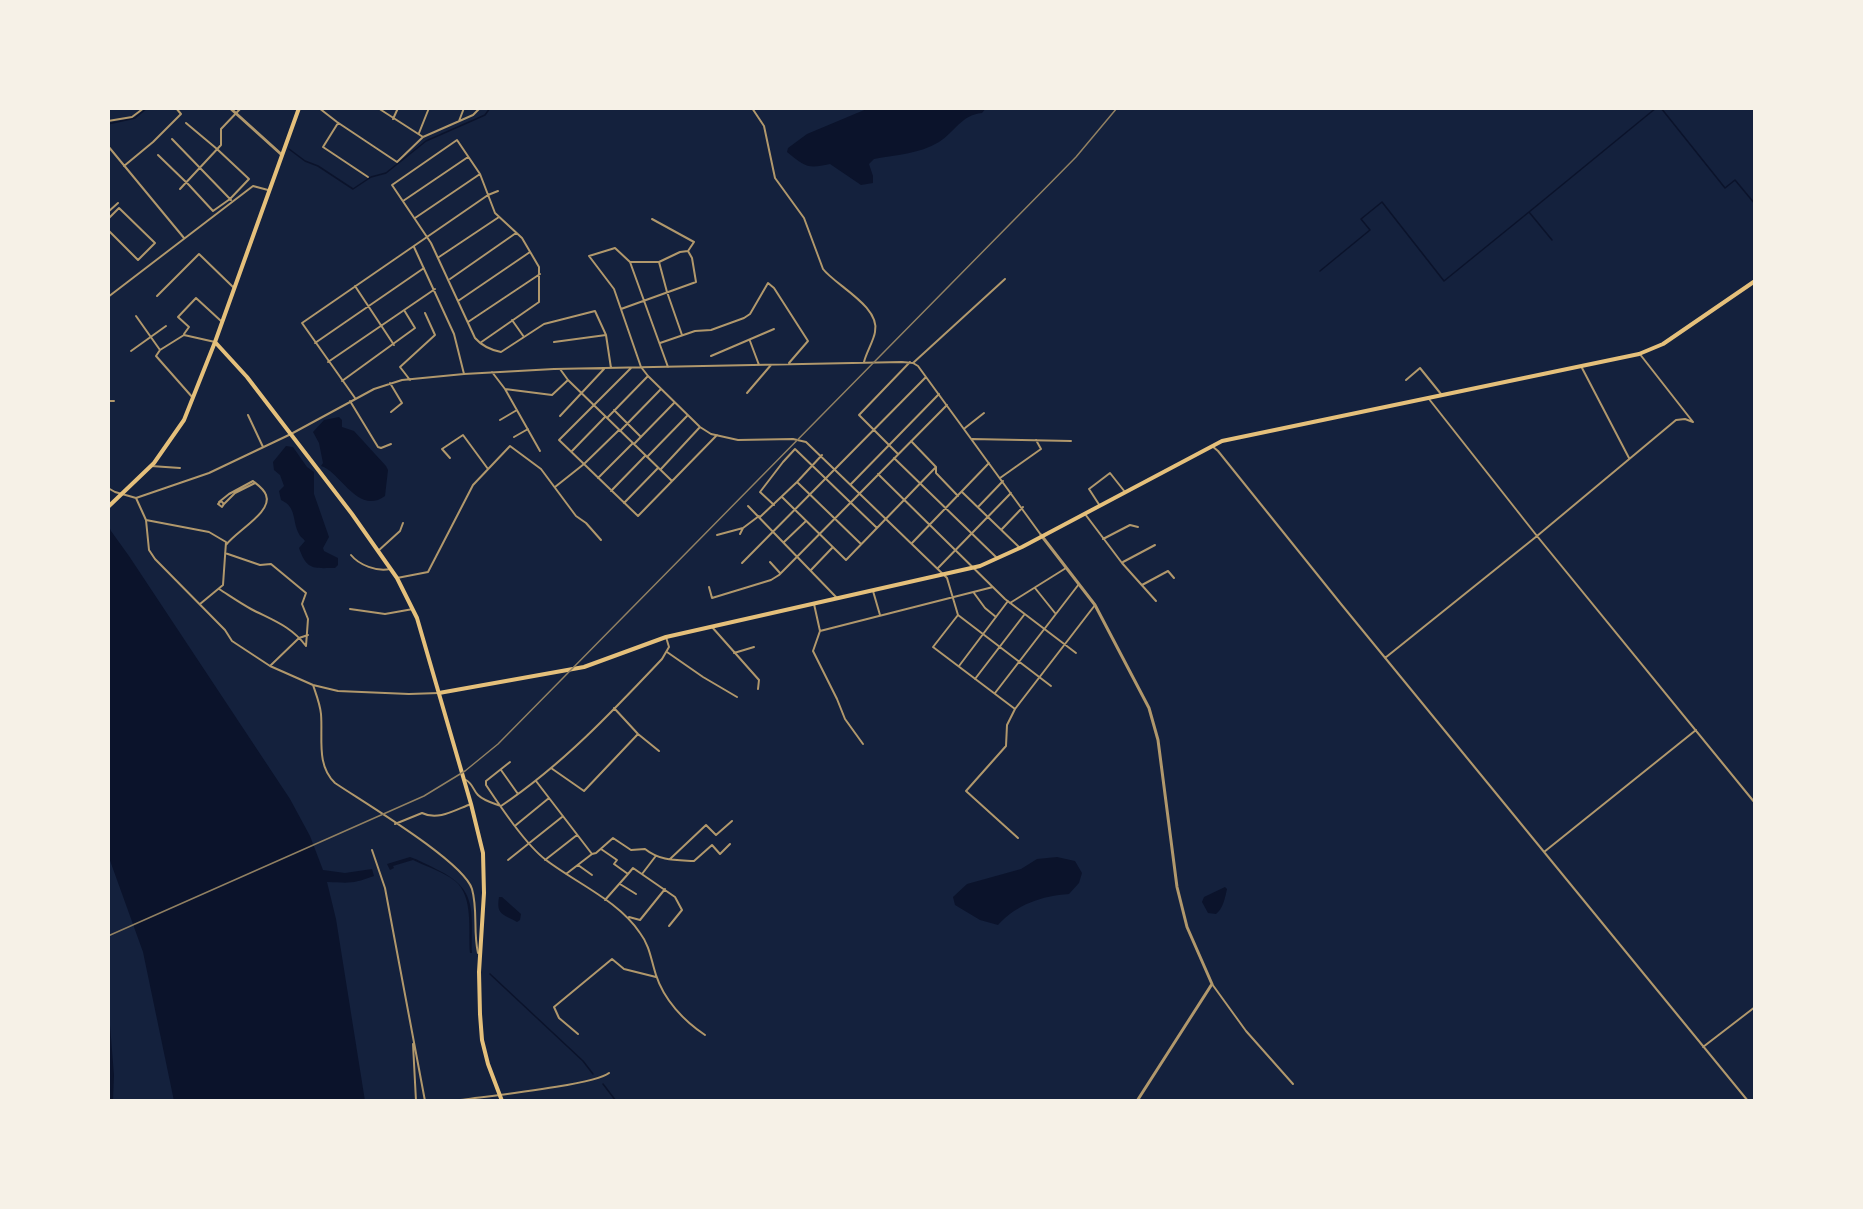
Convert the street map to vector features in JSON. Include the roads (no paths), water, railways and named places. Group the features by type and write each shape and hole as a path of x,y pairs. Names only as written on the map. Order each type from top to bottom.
{"main road":[{"path":"108,507 152,466 181,426 215,342 299,108"},
{"path":"439,693 584,667 666,637 974,568 1020,548 1222,441 1639,353 1663,344 1755,281"},
{"path":"215,342 241,369 378,551 397,578 412,609 439,693 483,853 480,1014 482,1040 502,1101"}],"street":[{"path":"108,122 132,117 144,108"},
{"path":"124,166 182,114 176,108"},
{"path":"230,108 282,155"},
{"path":"180,189 218,149 221,145 221,129 242,108"},
{"path":"319,108 397,162 423,137 473,115 480,108"},
{"path":"378,108 423,137"},
{"path":"393,119 398,108"},
{"path":"419,133 429,108"},
{"path":"459,122 464,108"},
{"path":"752,108 764,126 775,178 804,218 824,269 829,276 861,301 874,320 876,330 864,362"},
{"path":"158,155 213,211 230,199 249,179 218,149 186,123"},
{"path":"338,123 323,147 368,177"},
{"path":"172,139 201,166 233,203"},
{"path":"480,343 540,302 540,274 539,267 530,252 516,233 499,217 480,174 456,140 392,184 428,237 475,338 480,343 501,352 544,324 596,311 606,335 611,368"},
{"path":"108,146 184,238"},
{"path":"403,201 468,156"},
{"path":"415,219 480,174"},
{"path":"109,295 253,186 269,190"},
{"path":"355,398 302,323 488,195 498,191"},
{"path":"108,212 118,203"},
{"path":"108,219 119,208 155,243 138,260 108,230"},
{"path":"439,258 499,217"},
{"path":"652,219 694,242 688,252"},
{"path":"448,279 516,233"},
{"path":"414,247 454,334 464,374"},
{"path":"668,367 630,262 615,248 589,256 614,289 641,367 687,415 705,431 717,435 745,440 798,439 806,442 947,578 958,615 1051,686"},
{"path":"458,301 530,252"},
{"path":"630,262 659,262 680,252 688,252"},
{"path":"621,309 696,282 692,258 688,252"},
{"path":"157,296 199,254 233,287"},
{"path":"659,262 682,335"},
{"path":"315,343 424,268"},
{"path":"468,322 540,274"},
{"path":"898,454 859,415 911,363 1005,279"},
{"path":"660,343 695,331 711,330 744,318 750,314 768,283 774,288 808,341 788,364"},
{"path":"355,286 394,345"},
{"path":"328,362 435,289"},
{"path":"193,398 156,356 160,350 184,335 189,327 178,317 196,298 221,321"},
{"path":"341,381 415,328 404,310"},
{"path":"410,380 400,367 435,335 425,313"},
{"path":"136,316 160,350"},
{"path":"512,320 524,337"},
{"path":"130,351 166,326"},
{"path":"711,356 774,329"},
{"path":"184,335 215,342"},
{"path":"554,342 606,335"},
{"path":"750,340 759,365"},
{"path":"1385,658 1676,420 1686,419 1694,422 1639,353"},
{"path":"108,488 122,495 136,498 209,473 291,434 355,398 390,383 464,374 560,369 864,362 911,363 918,366 1095,605 1143,694 1154,724 1177,887 1187,927 1212,984 1246,1031 1293,1084"},
{"path":"747,393 771,365"},
{"path":"1581,366 1629,458"},
{"path":"632,367 559,440 638,516 717,435"},
{"path":"1406,380 1420,368 1442,395"},
{"path":"560,369 568,380 672,481"},
{"path":"560,416 604,369"},
{"path":"492,372 505,389 540,451"},
{"path":"571,452 648,376"},
{"path":"742,563 926,377"},
{"path":"505,389 552,395 568,380"},
{"path":"390,383 402,403 391,412"},
{"path":"555,487 584,464 661,389"},
{"path":"851,484 939,393"},
{"path":"1428,398 1537,536 1755,803"},
{"path":"108,401 114,401"},
{"path":"350,401 378,447 391,444"},
{"path":"598,478 675,402"},
{"path":"709,587 712,598 771,580 781,573 947,405"},
{"path":"500,420 517,410"},
{"path":"614,410 641,436"},
{"path":"964,428 984,413"},
{"path":"248,415 263,447"},
{"path":"611,491 687,415"},
{"path":"624,503 700,427"},
{"path":"513,437 528,429"},
{"path":"450,458 442,449 463,435 488,469"},
{"path":"972,439 1071,441"},
{"path":"1000,477 1041,449 1036,440"},
{"path":"911,441 936,467 936,473 958,496"},
{"path":"397,578 428,572 467,495 510,446 541,469 576,516 586,523 601,540"},
{"path":"1212,446 1748,1101"},
{"path":"774,505 760,492 795,449 877,528"},
{"path":"717,535 743,528 760,517 822,455"},
{"path":"894,458 997,558"},
{"path":"912,544 989,463"},
{"path":"152,466 180,468"},
{"path":"782,497 846,560 936,467"},
{"path":"1100,506 1089,489 1110,473 1125,492"},
{"path":"878,474 1009,602 1076,654"},
{"path":"978,508 1003,481"},
{"path":"254,482 235,493 224,505 219,502 229,494 254,482"},
{"path":"226,545 266,507 266,494 254,482"},
{"path":"797,482 861,544"},
{"path":"962,492 1020,548"},
{"path":"937,569 1011,493"},
{"path":"136,498 146,520 149,550 166,571 241,648 270,666 313,685 338,691 439,693"},
{"path":"748,506 837,599"},
{"path":"1001,530 1023,507"},
{"path":"1085,514 1102,539 1156,601"},
{"path":"146,520 210,532 223,538 226,542 223,585 200,604"},
{"path":"784,542 806,521"},
{"path":"378,551 400,531 403,523"},
{"path":"1102,539 1130,525 1138,527"},
{"path":"740,534 743,528"},
{"path":"1122,563 1155,545"},
{"path":"810,570 832,548"},
{"path":"219,589 253,610 283,624 306,646 308,619 302,604 306,593 271,564 260,566 225,553"},
{"path":"351,555 357,561 383,570 390,569"},
{"path":"770,562 781,573"},
{"path":"958,666 1009,602 1066,568"},
{"path":"1141,585 1168,571 1174,578"},
{"path":"995,693 1079,584"},
{"path":"820,631 993,587"},
{"path":"1035,588 1055,613"},
{"path":"873,591 880,615"},
{"path":"973,592 985,608 996,617"},
{"path":"814,604 820,631 813,651 845,719 863,744"},
{"path":"1018,838 966,790 1006,746 1007,725 1015,709 1095,605"},
{"path":"350,609 385,614 412,609"},
{"path":"958,615 933,647 1015,709"},
{"path":"975,679 1024,615"},
{"path":"712,627 759,680 758,689"},
{"path":"270,666 299,638 308,635"},
{"path":"501,806 536,781 595,729 667,652 669,647 666,637"},
{"path":"734,653 754,647"},
{"path":"667,652 737,697"},
{"path":"313,685 321,711 322,755 327,775 335,783 454,865 471,887 475,902 476,944 480,959"},
{"path":"614,708 638,734 659,751"},
{"path":"1544,852 1696,730"},
{"path":"551,768 584,791 638,734"},
{"path":"510,762 486,781 486,785 515,825 545,860 628,918 648,944 656,977 668,1000 705,1035"},
{"path":"501,770 518,794"},
{"path":"463,779 470,782 478,795 486,801 501,806"},
{"path":"536,781 592,854"},
{"path":"515,825 549,798"},
{"path":"395,824 423,813 430,817 442,815 471,804"},
{"path":"508,860 563,816"},
{"path":"669,860 706,825 716,835 732,821"},
{"path":"545,860 577,835"},
{"path":"566,874 602,849 613,838 632,850 645,849 655,857 669,860 694,861 712,845 720,854 730,844"},
{"path":"602,849 617,860 614,864 628,874"},
{"path":"372,850 382,879 425,1101"},
{"path":"642,874 655,857"},
{"path":"578,865 592,875"},
{"path":"605,901 633,868 675,897 682,910 669,926"},
{"path":"620,884 636,894"},
{"path":"628,918 630,916 640,920 665,889"},
{"path":"578,1034 559,1018 555,1007 612,959 624,969 656,977"},
{"path":"1137,1101 1212,984"},
{"path":"1703,1047 1755,1006"},
{"path":"412,1038 416,1101"},
{"path":"454,1101 576,1083 604,1077 609,1073"}],"water":[{"path":"869,108 986,108 982,113 963,120 945,138 931,146 907,154 874,159 869,164 873,183 861,185 830,164 807,166 787,152 788,148 807,134"},
{"path":"339,417 342,420 342,427 354,431 386,466 388,470 385,496 375,501 358,497 321,466 323,463 319,443 313,432 324,420"},
{"path":"286,446 293,447 307,467 314,472 314,494 329,537 323,548 324,551 338,558 338,565 335,568 312,567 305,561 299,548 305,541 299,535 290,506 281,500 279,491 284,486 280,475 274,470 273,462"},
{"path":"108,524 290,799 310,836 323,870 345,873 372,869 374,876 361,880 347,883 327,882 336,919 365,1101 174,1101 143,952 108,855"},
{"path":"410,857 455,881 413,860 393,866 394,868 390,870 387,864"},
{"path":"1057,857 1075,861 1082,873 1079,883 1069,894 1030,902 1013,912 998,925 980,920 955,905 953,897 967,884 1021,869 1037,859"},
{"path":"455,881 460,885 470,903 472,953 470,953 469,915 465,896"},
{"path":"1225,887 1227,889 1220,909 1216,914 1208,913 1202,902 1204,897"},
{"path":"499,897 502,897 521,914 520,920 517,922 500,911"},
{"path":"108,1000 114,1075 113,1101 108,1101"}],"waterway":[{"path":"108,124 135,118 147,108"},
{"path":"289,149 353,189 371,177 386,173 426,141 485,115 490,108"},
{"path":"1552,240 1529,212 1656,108"},
{"path":"1661,108 1725,188 1735,180 1755,204"},
{"path":"1320,271 1370,230 1361,219 1382,202 1444,281 1529,212"},
{"path":"490,974 583,1061 593,1074"},
{"path":"603,1084 616,1101"}],"railway":[{"path":"108,936 424,796 465,771 498,744 1076,157 1117,108"}]}
